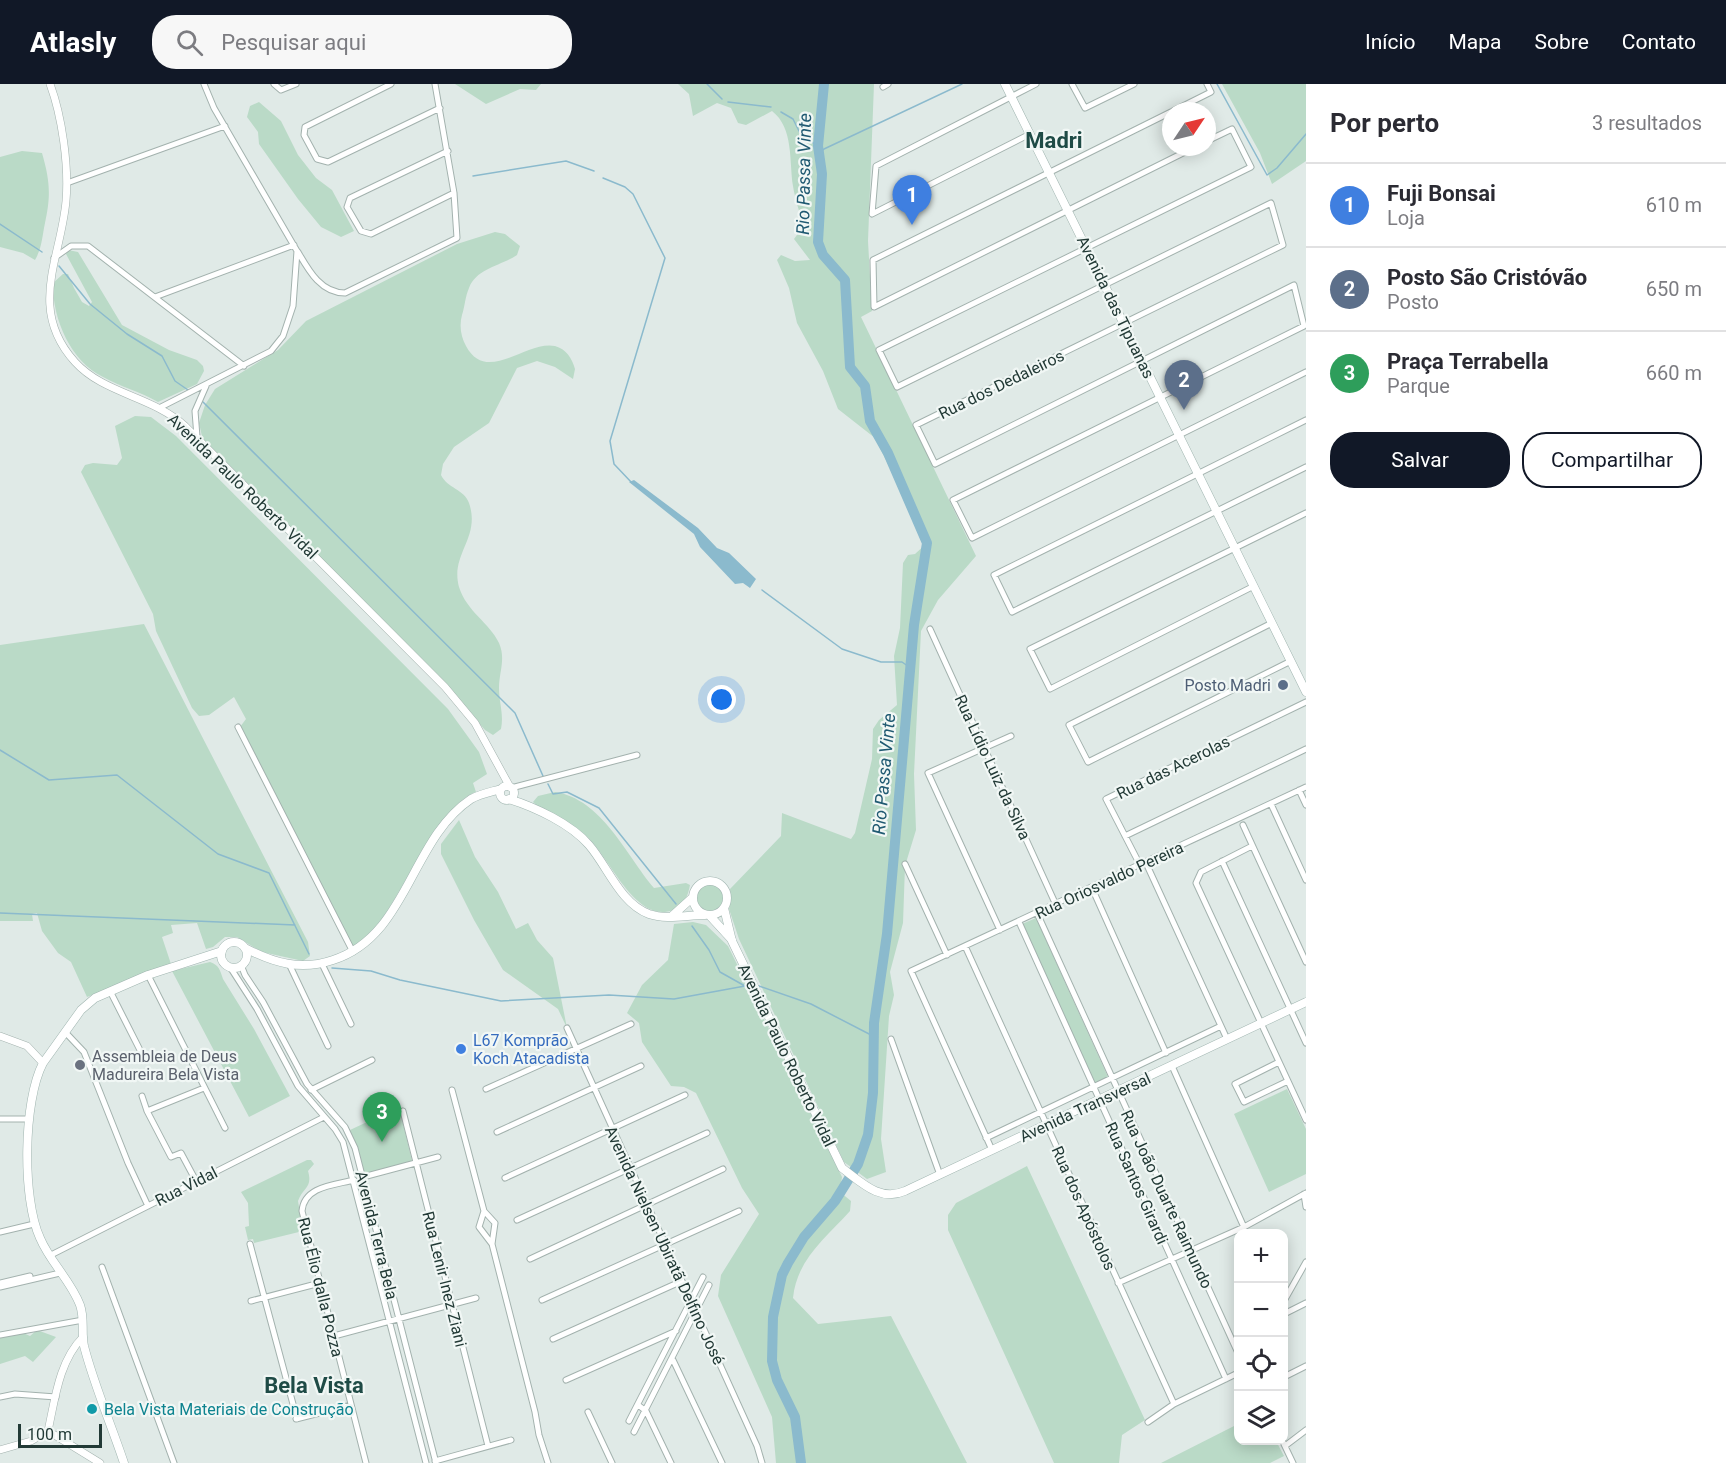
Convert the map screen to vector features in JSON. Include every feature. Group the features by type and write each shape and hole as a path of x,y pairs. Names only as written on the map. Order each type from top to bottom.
{"main road":[{"name":"Avenida das Tipuanas","path":"1005,84 1306,692"},
{"path":"124,1463 83,1337 84,1320 77,1299 49,1256 34,1224 27,1152 29,1119 38,1072 85,1006 110,991 148,975 207,958 222,951 233,942 264,958 290,966 322,964 353,952 388,918 447,824 470,800 485,794 508,792 523,804 582,838 625,896 638,908 652,915 672,916 707,915 724,908 728,897 718,883 706,881 700,884 692,898 672,916"},
{"path":"692,898 696,909 707,915"},
{"name":"Avenida Paulo Roberto Vidal","path":"724,908 732,941 842,1168"},
{"name":"Avenida Paulo Roberto Vidal","path":"707,915 732,941"},
{"path":"243,963 245,948"},
{"path":"222,951 227,965"},
{"path":"207,958 227,965 264,958"},
{"name":"Avenida Transversal","path":"842,1168 880,1194 891,1196 1306,1002"}],"street":[{"name":"Avenida Paulo Roberto Vidal","path":"50,84 58,115 67,183 65,211 53,259 50,294 52,317 71,357 85,371 106,384 161,407 197,439 445,687 475,723 503,777 508,792"},
{"path":"204,84 225,126 297,251 322,286 336,293 345,293 457,238 454,193 435,84"},
{"path":"274,84 281,90 296,84"},
{"path":"391,84 305,127 304,135 317,159 322,162 440,108"},
{"path":"1030,134 872,214 876,166 1036,84"},
{"path":"1072,84 1085,108 1134,84"},
{"path":"1192,102 1211,92 1207,84"},
{"path":"1162,117 873,260 874,307 1177,156"},
{"path":"67,183 225,126"},
{"path":"1123,323 1282,245 1271,203 897,387 879,350 1251,167 1232,129 1216,137"},
{"path":"448,151 350,198 347,202 361,231 368,235 454,193"},
{"path":"155,297 294,245"},
{"path":"53,259 71,246 88,246 244,366"},
{"path":"161,407 272,351 284,336 294,298 297,251"},
{"path":"1142,360 1294,285 1304,326 953,500 972,538 1306,372"},
{"name":"Rua dos Dedaleiros","path":"1123,323 916,425 935,464 1142,360"},
{"path":"197,439 195,411 206,385"},
{"path":"1306,420 994,575 1012,612 1306,467"},
{"path":"1254,586 1050,688 1030,649 1306,513"},
{"path":"1272,623 1069,725 1088,762 1291,661"},
{"name":"Rua Lídio Luiz da Silva","path":"930,629 1056,904"},
{"name":"Rua das Acerolas","path":"1227,1039 1143,864 1106,799 1306,702"},
{"path":"238,727 353,952"},
{"path":"1000,930 928,773 1011,736"},
{"path":"1125,836 1306,749"},
{"path":"508,792 523,785 637,755"},
{"name":"Rua Oriosvaldo Pereira","path":"986,1138 911,971 1306,787"},
{"path":"1299,790 1306,805"},
{"path":"1270,804 1306,880"},
{"path":"1243,825 1306,962"},
{"path":"1252,846 1198,876 1196,883 1306,1120"},
{"path":"1222,861 1306,1043"},
{"path":"905,864 947,955"},
{"path":"1092,888 1166,1053"},
{"name":"Rua João Duarte Raimundo","path":"1037,913 1234,1342"},
{"name":"Rua Santos Girardi","path":"1019,922 1226,1379"},
{"name":"Rua dos Apóstolos","path":"965,946 1174,1404"},
{"name":"Avenida Terra Bela","path":"243,963 244,975 263,1002 311,1090 345,1127 355,1148 435,1462"},
{"path":"322,964 351,1024"},
{"name":"Avenida Terra Bela","path":"227,965 253,1003 298,1086 343,1142 426,1463"},
{"path":"290,966 328,1046"},
{"path":"148,975 225,1128"},
{"path":"110,991 142,1054"},
{"path":"486,1089 630,1024"},
{"path":"992,1150 986,1138 1221,1026"},
{"name":"Avenida Nielsen Ubiratã Delfino José","path":"567,1028 757,1446 762,1463"},
{"path":"66,1033 82,1047 87,1057 128,1162 148,1206"},
{"path":"0,1036 27,1046 43,1063"},
{"path":"891,1039 940,1175"},
{"path":"311,1090 372,1060"},
{"path":"1279,1062 1235,1084 1236,1090 1244,1102 1288,1081"},
{"path":"497,1132 641,1066"},
{"path":"1172,1066 1244,1227"},
{"path":"147,1111 204,1088"},
{"path":"452,1090 484,1211 495,1223 492,1244 535,1412 538,1436 548,1463"},
{"path":"505,1178 685,1095"},
{"path":"142,1096 147,1111 171,1157 181,1153 196,1181"},
{"name":"Rua Lenir Inez Ziani","path":"403,1111 488,1446"},
{"name":"Rua Vidal","path":"49,1256 324,1117"},
{"path":"0,1119 29,1119"},
{"path":"517,1220 706,1133"},
{"path":"363,1177 438,1157"},
{"path":"530,1258 723,1169"},
{"name":"Rua Élio dalla Pozza","path":"354,1180 312,1192 303,1203 303,1215 366,1462"},
{"path":"1118,1283 1244,1227 1305,1194 1306,1207"},
{"path":"484,1211 479,1227 492,1244"},
{"path":"542,1300 739,1211"},
{"path":"0,1232 34,1224"},
{"path":"250,1244 296,1419 351,1405"},
{"path":"1288,1294 1306,1262"},
{"path":"102,1267 174,1463"},
{"path":"0,1285 59,1271"},
{"path":"629,1421 703,1277"},
{"path":"553,1338 682,1281"},
{"path":"251,1301 320,1283"},
{"path":"634,1432 697,1313 709,1285"},
{"path":"334,1336 476,1298"},
{"path":"1288,1312 1306,1303"},
{"path":"0,1335 84,1320"},
{"path":"566,1380 676,1331"},
{"path":"0,1450 31,1441 48,1431 69,1355 83,1337"},
{"path":"673,1360 722,1463"},
{"path":"1288,1375 1306,1366"},
{"path":"1148,1422 1174,1404 1234,1376"},
{"path":"0,1397 24,1394 56,1397"},
{"path":"638,1405 646,1411 671,1463"},
{"path":"588,1412 612,1463"},
{"path":"1288,1441 1306,1430"},
{"path":"48,1431 100,1463"},
{"path":"435,1462 511,1440"},
{"path":"1285,1445 1293,1463"},
{"path":"359,1463 366,1462"}],"green space":[{"path":"455,84 541,84 536,90 520,89 486,104"},
{"path":"678,84 874,84 868,241 872,311 861,317 976,556 938,600 921,631 914,774 916,830 905,866 903,923 890,972 894,995 889,1016 881,1139 886,1172 867,1179 844,1162 739,939 729,909 730,889 781,836 782,813 851,839 855,833 872,759 873,729 879,720 897,705 894,656 900,628 903,563 908,555 915,554 927,543 875,438 838,409 823,371 797,323 789,288 777,260 781,255 795,261 810,260 794,239 802,228 784,127 772,111 746,125 738,123 731,108 717,103 693,116 689,94"},
{"path":"1222,84 1306,84 1306,161 1272,184 1260,153"},
{"path":"259,102 281,121 298,155 316,178 332,190 354,231 341,237 321,227 298,199 259,144 258,132 247,117 250,106"},
{"path":"22,151 42,153 48,180 47,213 35,260 23,253 0,247 0,157"},
{"path":"495,232 505,234 520,246 517,255 483,272 469,288 461,323 466,346 475,357 485,362 496,362 532,349 555,346 568,354 575,369 573,379 555,367 537,361 517,368 489,423 454,447 443,464 441,475 447,483 467,498 472,515 469,536 458,565 459,587 467,603 490,629 501,649 499,688 502,724 501,729 493,735 485,730 427,664 203,441 199,423 205,405 215,389 278,350 306,321 457,244"},
{"path":"68,250 78,252 122,325 169,350 197,360 203,366 204,371 197,384 158,402 103,377 81,360 65,337 54,296 53,283 63,274 68,274 82,302 89,306 92,302 66,254"},
{"path":"135,416 151,417 176,436 448,709 479,752 487,774 473,783 476,792 462,800 449,814 422,852 377,926 353,948 240,727 246,719 234,697 209,715 199,716 192,708 156,631 153,614 81,472 85,465 93,463 117,465 122,458 115,426"},
{"path":"144,624 308,942 310,956 303,961 262,952 237,937 225,937 213,947 206,949 197,923 171,925 173,933 162,937 171,964 87,997 71,962 58,953 42,931 37,913 32,914 33,921 0,921 0,645"},
{"path":"555,792 572,797 600,817 654,888 686,883 690,885 683,903 673,910 659,912 646,907 634,897 584,834 533,802 538,796"},
{"path":"459,820 475,857 498,892 516,929 528,923 537,940 553,958 567,1028 558,1009 503,970 474,920 441,854 441,844"},
{"path":"710,883 716,884 724,892 724,904 716,912 710,913 704,912 696,904 695,898 696,892 704,884"},
{"path":"1036,918 1108,1077 1094,1083 1022,924"},
{"path":"693,922 706,925 728,946 842,1177 840,1192 851,1201 850,1211 806,1261 800,1272 793,1298 818,1324 891,1316 967,1463 776,1463 772,1417 718,1296 721,1275 759,1214 742,1188 696,1093 684,1087 671,1086 642,1042 639,1023 627,1013 642,985 668,960 674,924"},
{"path":"210,962 219,968 223,979 254,1029 290,1096 249,1117 172,971"},
{"path":"1287,1089 1306,1129 1306,1174 1269,1192 1234,1114"},
{"path":"399,1107 412,1161 364,1174 350,1130"},
{"path":"311,1160 314,1164 308,1171 308,1184 298,1201 303,1231 254,1243 253,1239 248,1240 245,1227 249,1226 248,1203 241,1192"},
{"path":"1027,1166 1145,1420 1122,1435 1119,1463 1054,1463 948,1230 948,1215 956,1203"},
{"path":"37,1330 56,1337 33,1362 25,1356 0,1364 0,1336 21,1332 30,1336"},
{"path":"1234,1426 1234,1445 1278,1445 1284,1456 1270,1463 1161,1463"}],"water":[{"path":"634,480 698,528 717,548 729,553 756,579 750,588 743,583 735,584 700,547 694,534 629,482"}],"waterway":[{"path":"707,84 722,99"},
{"name":"Rio Passa Vinte","path":"801,1463 795,1417 777,1380 772,1361 773,1317 782,1275 788,1263 804,1237 835,1201 858,1164 868,1135 873,1093 874,1023 887,934 914,625 927,543 888,453 870,421 865,386 850,367 845,280 823,255 818,242 822,174 818,146 824,84"},
{"path":"819,154 824,149 962,84"},
{"path":"1217,84 1267,175 1277,168 1306,134"},
{"path":"728,102 771,107"},
{"path":"781,112 793,119 801,135 818,146"},
{"path":"473,176 566,161 594,171"},
{"path":"603,178 625,187 633,194 665,258 610,441 614,464 632,483"},
{"path":"0,224 42,252"},
{"path":"59,266 90,304 127,334 162,356 175,381 188,390"},
{"path":"203,402 515,713 543,776"},
{"path":"762,590 842,649 881,662 902,662 912,669"},
{"path":"0,750 49,780 117,775 218,854 269,873 309,954"},
{"path":"548,784 553,794 567,792 599,808 676,904"},
{"path":"0,913 295,925"},
{"path":"692,926 709,950 720,972 745,986"},
{"path":"332,968 371,971 400,980 501,1001 609,995 674,999 745,986"},
{"path":"759,986 811,1004 873,1036"}],"place":[{"name":"Fuji Bonsai","path":"912,225"},
{"name":"Posto São Cristóvão","path":"1184,410"},
{"name":"Posto Madri","path":"1283,685"},
{"name":"L67 Komprão Koch Atacadista","path":"461,1049"},
{"name":"Assembleia de Deus Madureira Bela Vista","path":"80,1065"},
{"name":"Praça Terrabella","path":"382,1142"},
{"name":"Bela Vista Materiais de Construção","path":"92,1409"}],"district":[{"name":"Madri","path":"1054,140"},
{"name":"Bela Vista","path":"314,1385"}]}
